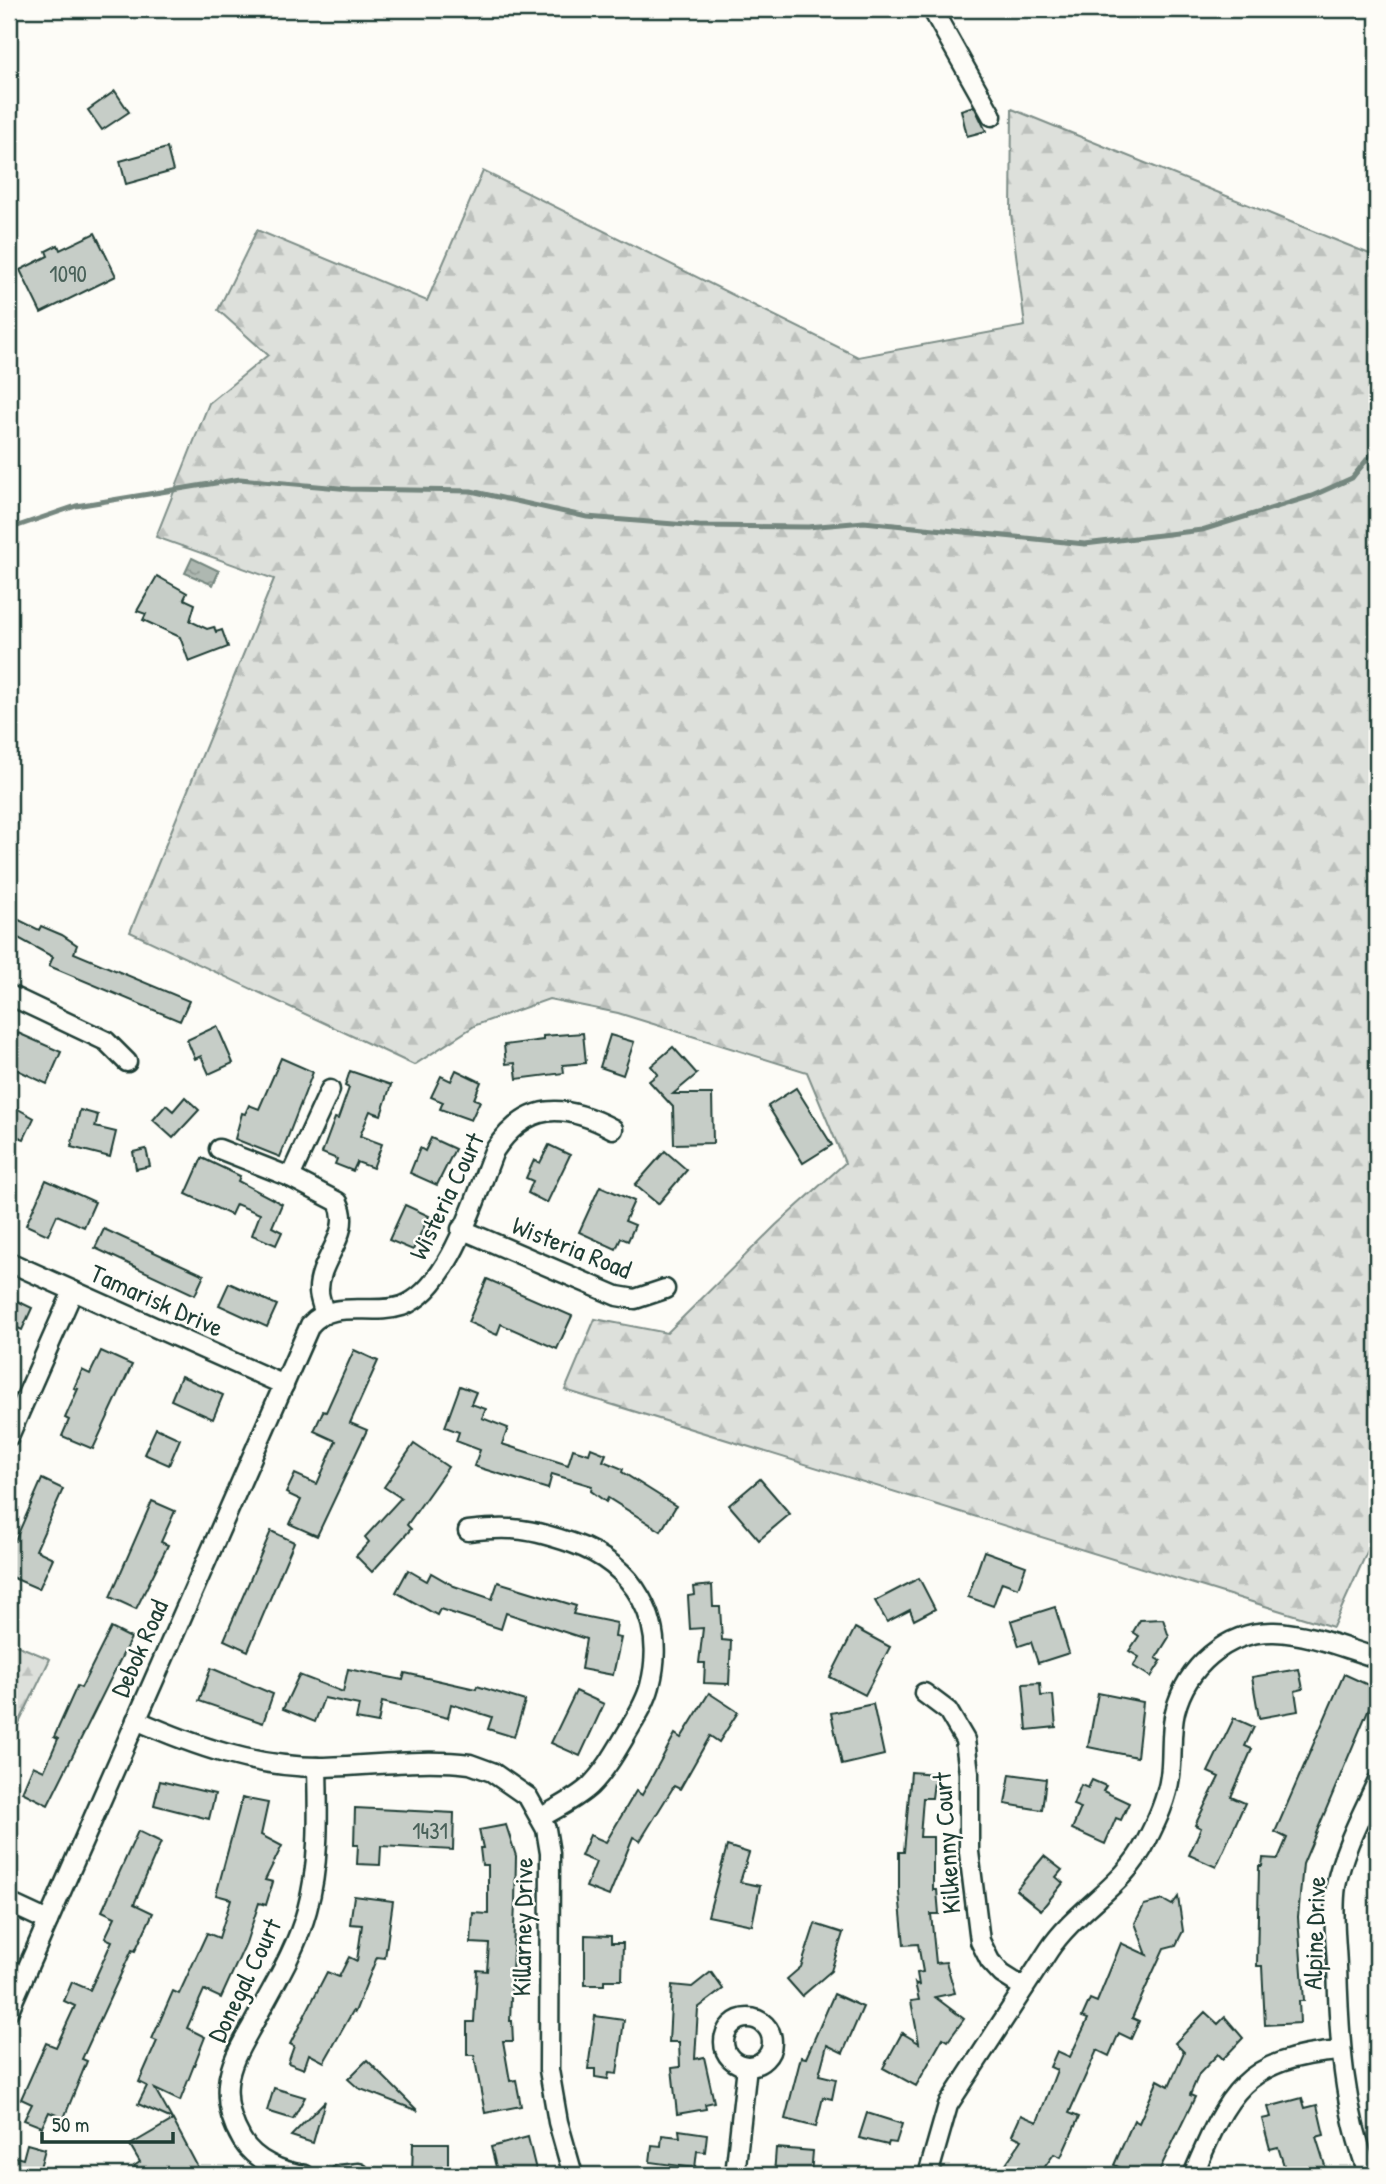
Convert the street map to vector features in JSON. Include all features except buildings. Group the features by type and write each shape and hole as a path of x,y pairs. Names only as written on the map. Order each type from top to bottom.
{"street":[{"path":"932,9 992,116"},
{"path":"9,995 106,1041 127,1062"},
{"path":"290,1177 330,1090"},
{"name":"Wisteria Court","path":"324,1312 401,1306 415,1300 442,1271 494,1151 522,1121 548,1110 562,1110 584,1114 613,1129"},
{"path":"219,1149 330,1195 343,1211 343,1223 321,1277 319,1292 324,1312"},
{"name":"Wisteria Road","path":"461,1229 617,1296 635,1299 665,1289"},
{"name":"Tamarisk Drive","path":"9,1262 284,1385"},
{"path":"9,1436 73,1291"},
{"name":"Debok Road","path":"9,2010 310,1325 324,1312"},
{"path":"468,1531 506,1526 541,1532 587,1548 613,1563 630,1580 651,1618 655,1659 650,1688 638,1714 608,1763 590,1786 540,1818"},
{"path":"928,2175 938,2132 948,2105 1024,1988 1066,1926 1124,1874 1140,1855 1164,1805 1170,1776 1174,1714 1183,1685 1198,1664 1223,1647 1273,1632 1313,1638 1377,1658"},
{"name":"Kilkenny Court","path":"924,1693 948,1711 965,1740 969,1773 969,1852 979,1941 996,1968 1024,1988"},
{"name":"Killarney Drive","path":"136,1720 185,1742 228,1755 273,1764 317,1767 453,1762 470,1765 512,1783 528,1797 546,1829 550,1853 549,2070 558,2122 573,2175"},
{"name":"Donegal Court","path":"305,2175 281,2170 261,2160 246,2145 234,2127 228,2106 228,2083 233,2061 279,1978 306,1911 318,1840 317,1767"},
{"name":"Alpine Drive","path":"1369,2175 1349,2116 1340,2051 1336,1887 1345,1853 1377,1782"},
{"path":"9,1903 48,1921"},
{"path":"1193,2175 1225,2106 1249,2077 1280,2060 1305,2053 1340,2051"},
{"path":"735,2175 747,2066"},
{"path":"340,2175 359,2173"}],"green space":[{"path":"1012,109 1377,257 1377,1530 1333,1627 565,1390 595,1319 667,1333 776,1225 845,1163 807,1072 618,1013 549,999 476,1025 414,1065 130,932 274,579 156,537 209,403 268,355 218,310 257,230 427,301 483,171 858,357 1025,326 1011,214"},
{"path":"9,1642 50,1659 9,1744"}],"water":[{"path":"192,558 219,571 213,585 185,573"}],"waterway":[{"path":"9,529 76,506 240,479 350,489 471,491 587,517 699,526 808,527 864,522 1085,544 1202,530 1312,496 1352,478 1377,447"}]}
